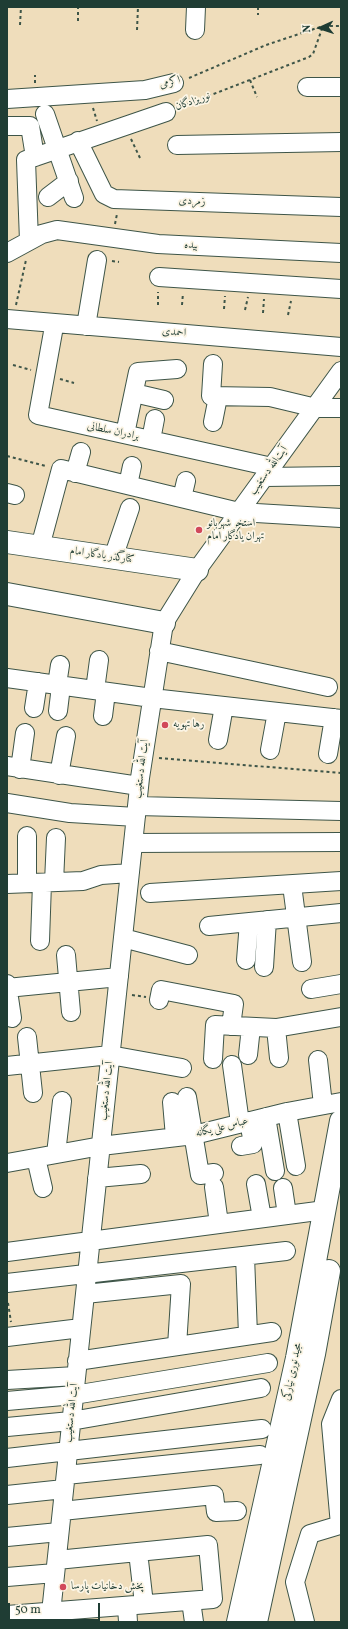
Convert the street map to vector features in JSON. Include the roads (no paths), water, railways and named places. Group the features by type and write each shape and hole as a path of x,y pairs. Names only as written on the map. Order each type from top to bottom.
{"main road":[{"name":"کنارگذر یادگار امام","path":"9,541 40,547 197,570"},
{"path":"7,594 164,623"},
{"name":"مجید نوری نیارکی","path":"256,1622 314,1354 335,1209 341,1121"},
{"name":"مجید نوری نیارکی","path":"238,1622 292,1383 335,1209"}],"street":[{"path":"195,30 196,7"},
{"name":"اکرمی","path":"7,99 145,90 174,83"},
{"path":"306,87 341,87"},
{"name":"نوریزادگان","path":"31,159 57,148 166,112"},
{"path":"45,114 71,190 48,197"},
{"path":"7,126 30,126 36,238"},
{"name":"زمردی","path":"78,142 104,194 114,199 341,207"},
{"path":"177,145 341,142"},
{"name":"بیده","path":"7,253 36,238 57,230 158,244 341,253"},
{"path":"86,326 97,260"},
{"path":"159,277 341,289"},
{"name":"احمدی","path":"10,320 341,347"},
{"name":"برادران سلطانی","path":"53,332 38,415 151,440 268,472 341,476"},
{"path":"212,422 214,396 213,364"},
{"path":"126,434 138,372 177,369"},
{"name":"آیت‌الله دستغیب","path":"197,570 316,408 341,371"},
{"path":"214,396 271,391 316,408 341,408"},
{"path":"134,393 164,400"},
{"path":"151,440 155,418"},
{"path":"40,547 53,498 68,471 81,452"},
{"path":"113,558 136,495 132,466"},
{"path":"68,471 136,495 184,489 239,512 341,518"},
{"name":"آیت الله دستغیب","path":"50,1617 143,757 164,623 197,570"},
{"path":"159,651 328,687"},
{"path":"99,660 103,716"},
{"path":"58,711 60,665"},
{"path":"7,678 152,698 338,719 328,754"},
{"path":"34,708 38,682"},
{"path":"218,740 224,706"},
{"path":"270,750 277,712"},
{"path":"25,733 14,768 139,786"},
{"path":"59,775 66,736"},
{"path":"7,803 70,813 341,811"},
{"path":"27,836 41,883"},
{"path":"40,941 41,883 56,838"},
{"path":"133,843 341,842"},
{"path":"7,884 83,881 101,875 130,873"},
{"path":"150,893 341,881"},
{"path":"292,885 302,962"},
{"path":"209,926 267,920 341,916"},
{"path":"264,967 267,920"},
{"path":"246,960 249,922"},
{"path":"123,938 188,955"},
{"path":"66,955 71,1012"},
{"path":"7,988 68,982 118,984"},
{"path":"7,984 12,1018"},
{"path":"310,989 341,984"},
{"path":"159,1000 161,990 234,1004 223,1025 213,1059"},
{"path":"223,1025 276,1028 341,1017"},
{"path":"248,1055 251,1027"},
{"path":"276,1028 279,1058"},
{"path":"27,1037 33,1093"},
{"path":"7,1066 110,1055 182,1068"},
{"path":"318,1060 323,1105"},
{"path":"232,1065 252,1120 275,1171"},
{"path":"175,1137 180,1100 194,1135 200,1175 214,1180 218,1224"},
{"path":"56,1154 62,1101"},
{"name":"عباس علی یگانه","path":"7,1163 101,1146 194,1135 287,1112 341,1102"},
{"path":"287,1112 296,1166"},
{"path":"241,1146 253,1144 252,1120"},
{"path":"36,1158 43,1188"},
{"path":"97,1178 141,1174"},
{"path":"256,1184 262,1218"},
{"path":"283,1188 287,1215"},
{"path":"7,1252 335,1209"},
{"path":"7,1282 245,1256 286,1250"},
{"path":"245,1256 248,1336"},
{"path":"85,1294 181,1284 177,1346"},
{"path":"10,1337 81,1328"},
{"path":"7,1380 77,1369 177,1346 272,1332"},
{"path":"7,1401 74,1395 268,1363"},
{"path":"7,1427 71,1421 261,1388"},
{"path":"305,1622 295,1582 310,1534 341,1525 331,1424 341,1398"},
{"path":"7,1458 262,1429"},
{"path":"7,1495 65,1482 260,1455"},
{"path":"62,1512 214,1495 216,1512 237,1511"},
{"path":"7,1537 59,1532"},
{"path":"7,1576 138,1552 208,1545 213,1599 191,1601 133,1611 50,1617 7,1615"},
{"path":"133,1611 138,1552"},
{"path":"191,1601 194,1622"}],"place":[{"name":"استخر شهربانو تهران یادگار امام","path":"199,530"},
{"name":"رها تهویه","path":"165,725"},
{"name":"پخش دخانیات پارسا","path":"63,1587"}]}
